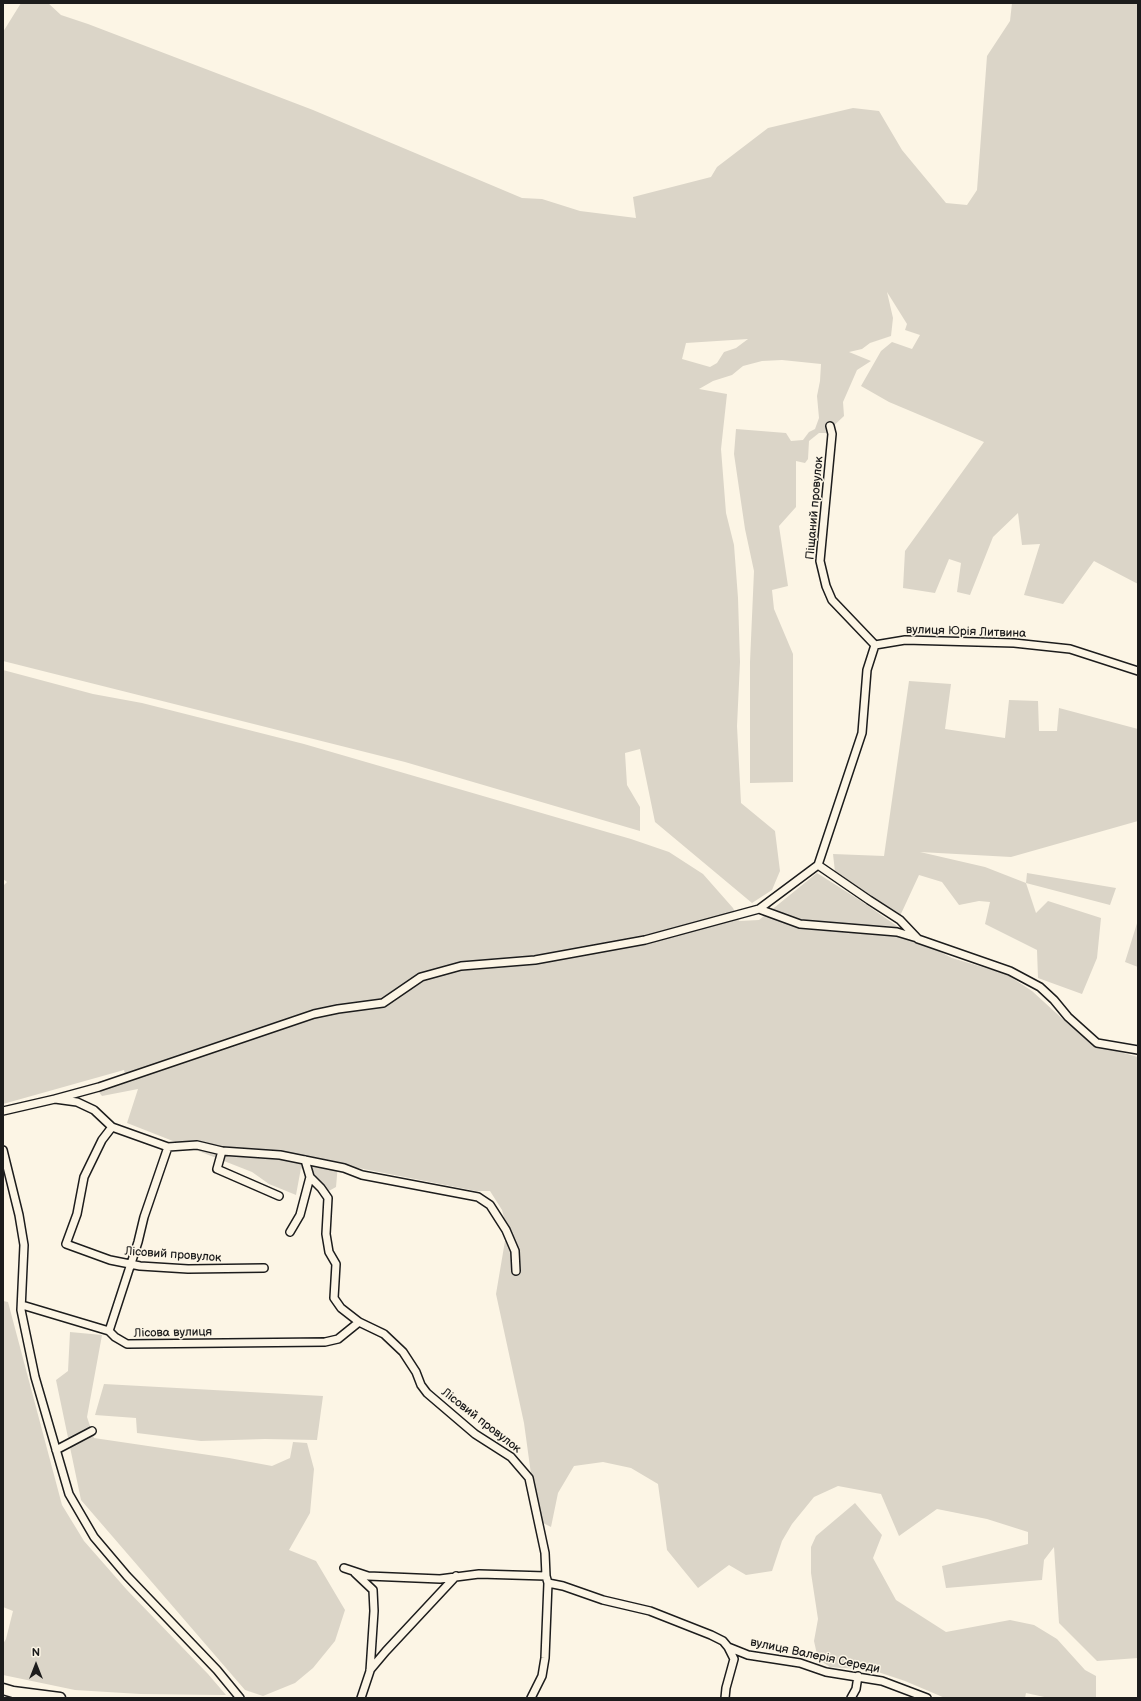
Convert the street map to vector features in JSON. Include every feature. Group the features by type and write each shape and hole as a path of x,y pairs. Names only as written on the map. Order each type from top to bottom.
{"street":[{"name":"Піщаний провулок","path":"830,426 832,434 820,561 826,586 832,600 875,645"},
{"name":"вулиця Юрія Литвина","path":"875,645 905,640 1014,643 1070,649 1138,672"},
{"path":"3,1111 99,1087 314,1014 383,1003 421,977 461,966 534,960 638,941 759,908 818,865 862,733 867,670 875,645"},
{"path":"818,865 900,920 918,939"},
{"path":"759,908 800,924 897,932 1010,971 1040,987 1054,1000 1068,1017 1098,1043 1138,1050"},
{"path":"55,1099 77,1102 94,1110 112,1127 168,1147 197,1145 222,1151 280,1155 344,1168 362,1175 478,1197 490,1205 506,1230 515,1251 516,1271"},
{"name":"Лісовий провулок","path":"112,1127 102,1140 84,1178 77,1214 66,1244 110,1260 131,1264 188,1269 264,1268"},
{"path":"109,1331 138,1242 144,1217 168,1147"},
{"path":"3,1150 19,1215 24,1245 21,1310 40,1394 68,1494 94,1537 127,1576 216,1670 240,1698"},
{"path":"222,1151 217,1169 279,1196"},
{"path":"290,1232 300,1215 310,1177 305,1160"},
{"name":"Лісовий провулок","path":"310,1177 328,1198 326,1234 329,1252 336,1264 334,1298 341,1308 359,1322 384,1334 403,1352 416,1372 420,1385 427,1393 475,1434 511,1457 529,1478 545,1553 547,1579"},
{"name":"Лісова вулиця","path":"22,1304 109,1331 115,1337 127,1344 325,1342 338,1339 359,1322"},
{"path":"56,1450 92,1431"},
{"name":"вулиця Валерія Середи","path":"344,1568 368,1576 440,1579 479,1574 547,1579 603,1600 650,1611 711,1635 722,1641 728,1647 748,1654 800,1663 826,1672 882,1681 927,1698"},
{"path":"353,1572 373,1590 374,1618 370,1671 361,1698"},
{"path":"370,1671 386,1651 456,1576"},
{"path":"531,1698 542,1676 545,1658 547,1579"},
{"path":"725,1698 726,1688 734,1659 728,1647"},
{"path":"851,1698 856,1689 858,1676"},
{"path":"3,1689 13,1692 60,1698"}],"shaded area":[{"path":"21,3 48,3 61,15 313,110 522,198 542,199 580,211 636,218 633,197 711,177 717,167 768,128 853,108 879,111 902,150 946,203 967,205 977,190 987,56 1010,21 1012,3 1138,3 1138,584 1094,561 1063,604 1024,595 1040,544 1022,545 1018,513 993,537 970,595 957,592 961,563 949,559 935,593 903,588 905,551 984,442 889,402 861,386 881,351 892,342 912,349 920,335 905,330 907,324 887,292 893,318 891,336 870,343 862,349 849,352 871,361 857,370 843,402 844,416 826,433 819,433 809,441 808,459 805,463 796,461 796,507 779,526 788,586 772,590 774,609 793,654 793,782 750,783 750,662 754,571 745,529 734,454 736,429 786,433 791,441 803,440 809,432 815,429 819,418 817,396 821,364 782,360 762,361 743,366 732,375 713,381 699,389 727,394 721,449 726,513 734,545 738,598 740,662 737,726 741,803 775,831 780,871 772,890 752,903 655,822 640,749 625,753 627,785 640,807 640,831 405,762 3,661 3,32","holes":["748,339 736,348 724,352 717,363 710,367 682,359 686,343"]},
{"path":"3,670 93,694 142,703 304,744 631,839 669,852 703,874 733,908 739,921 759,920 817,873 861,901 917,940 952,958 1006,974 1032,991 1067,1023 1095,1045 1138,1057 1138,1658 1097,1661 1059,1623 1054,1547 1044,1560 1042,1580 946,1588 942,1566 1028,1544 1028,1532 987,1519 937,1509 899,1536 881,1494 838,1486 814,1497 792,1524 782,1541 772,1571 746,1575 729,1565 698,1588 667,1550 658,1484 631,1468 603,1462 574,1466 558,1493 551,1527 543,1523 531,1474 524,1423 496,1294 507,1229 502,1210 490,1191 476,1191 338,1164 336,1187 327,1192 301,1168 296,1195 269,1184 252,1172 127,1123 138,1089 102,1096 98,1091 126,1081 124,1070 3,1104 3,886 7,882 3,879"},
{"path":"909,681 951,684 945,729 1005,738 1009,700 1038,701 1039,731 1057,731 1059,708 1138,729 1138,821 1011,857 920,852 985,867 1026,883 1036,913 1048,901 1101,918 1097,958 1082,994 1038,978 1037,950 985,924 990,902 979,901 959,905 942,882 919,875 900,916 835,872 833,854 884,856"},
{"path":"1027,873 1116,888 1110,905 1026,883"},
{"path":"1138,920 1138,967 1125,962"},
{"path":"3,1301 8,1302 62,1505 84,1541 127,1590 208,1674 226,1695 140,1694 75,1690 3,1675 3,1644 6,1639 13,1611 3,1607"},
{"path":"70,1332 102,1335 87,1417 94,1438 229,1458 272,1466 290,1458 293,1442 307,1443 314,1469 310,1513 289,1550 316,1561 345,1610 335,1641 313,1668 295,1683 263,1696 245,1690 81,1500 56,1380 68,1371"},
{"path":"104,1384 323,1396 317,1440 265,1439 201,1441 137,1433 136,1418 95,1415"},
{"path":"855,1503 882,1535 873,1558 896,1600 946,1632 1010,1620 1034,1625 1057,1639 1085,1670 1096,1676 1096,1698 1049,1698 1026,1693 1025,1698 945,1698 905,1681 872,1670 830,1667 818,1659 814,1641 818,1619 811,1573 811,1547 816,1536"}]}
